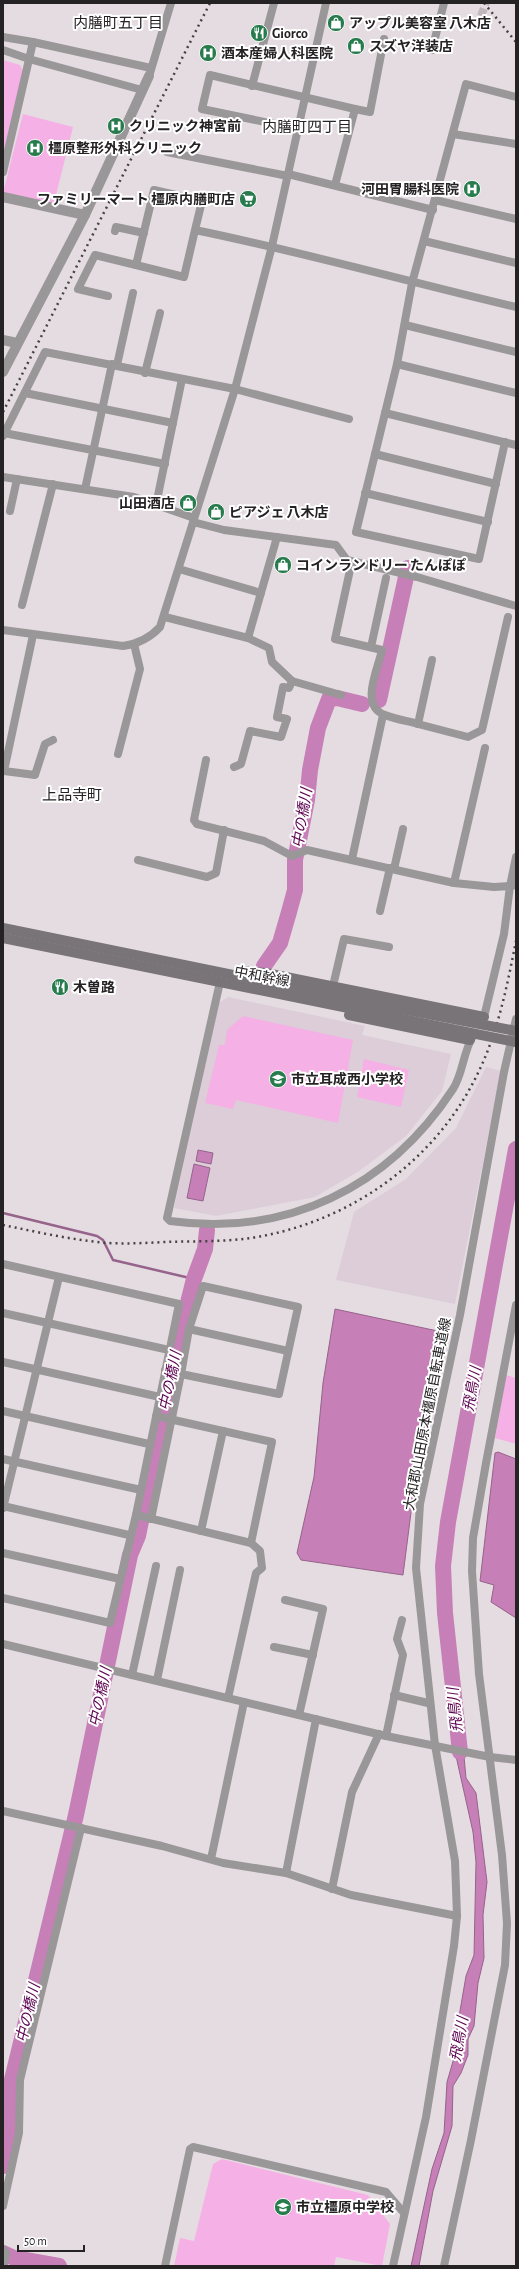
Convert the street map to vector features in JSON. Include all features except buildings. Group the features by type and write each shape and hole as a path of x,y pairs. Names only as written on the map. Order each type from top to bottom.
{"main road":[{"name":"中和幹線","path":"5,928 209,970 364,1006 515,1037"},
{"name":"中和幹線","path":"3,938 220,982 364,1006"},
{"path":"209,970 266,973 484,1017"},
{"path":"220,982 237,992 470,1040"}],"street":[{"path":"3,372 85,215 142,90 150,72 171,3"},
{"path":"252,86 274,3"},
{"path":"3,630 123,646 134,644 152,635 160,627 165,616 193,520 235,389 272,246 326,3"},
{"path":"432,50 444,3"},
{"path":"3,37 33,42 150,72"},
{"path":"299,129 202,109 210,75 252,86 370,112 384,39"},
{"path":"3,172 33,42"},
{"path":"3,50 29,59 142,90"},
{"path":"505,442 479,559 356,532 397,364 412,283 466,84 516,97"},
{"path":"334,185 355,109"},
{"path":"453,134 516,144"},
{"path":"167,152 334,185 432,210"},
{"path":"108,296 78,289 95,255 184,277 202,201 154,190 136,265"},
{"path":"3,197 85,215"},
{"path":"435,200 516,219"},
{"path":"115,231 116,227 144,234"},
{"path":"195,230 272,246 412,283 516,308"},
{"path":"424,241 516,262"},
{"path":"85,489 102,409 133,293"},
{"path":"145,373 160,313"},
{"path":"404,325 516,352"},
{"path":"3,340 17,343"},
{"path":"165,464 4,434 45,352 114,365 145,373 235,389 349,419"},
{"path":"397,364 516,393"},
{"path":"156,505 182,379"},
{"path":"25,393 173,423"},
{"path":"385,413 516,445"},
{"path":"375,454 496,484"},
{"path":"3,477 134,497 193,520 224,530 336,545 347,560 417,577 516,606"},
{"path":"10,511 17,479"},
{"path":"22,605 53,484"},
{"path":"365,493 488,522"},
{"path":"248,638 277,537"},
{"path":"179,570 261,593"},
{"path":"350,570 335,639 382,650 370,697 374,708 383,715 468,737 482,730 508,617"},
{"path":"371,648 386,578"},
{"path":"165,616 248,638 269,648 272,662 292,681 341,695"},
{"path":"33,635 4,771 35,775 45,744 52,740"},
{"path":"118,754 140,669 134,644"},
{"path":"418,724 432,660"},
{"path":"234,767 241,764 250,731 281,737 287,719 277,716 283,687 289,688 292,681"},
{"path":"352,859 383,715"},
{"path":"454,883 485,748"},
{"path":"206,760 194,820 197,824 264,841 295,855 308,850 454,883 480,887 513,886"},
{"path":"380,911 403,829"},
{"path":"138,860 207,877 216,873 224,830"},
{"path":"220,982 167,1218 170,1221 226,1225 258,1222 301,1210 357,1185 395,1158 416,1138 433,1118 454,1087 470,1040 484,1017 504,934 513,886 516,857"},
{"path":"333,986 344,939 389,947"},
{"name":"大和郡山田原本橿原自転車道線","path":"404,2213 426,2117 454,1946 457,1916 455,1861 416,1568 420,1504 460,1315 504,1072 515,1037 516,1019"},
{"path":"3,1264 179,1304 169,1350 172,1372 170,1420 149,1518"},
{"path":"59,1277 3,1507 129,1535"},
{"path":"3,1598 110,1623 129,1535 137,1515 149,1444 158,1417 160,1397 172,1372 189,1329 202,1286 288,1303 298,1307 279,1394 172,1372"},
{"path":"444,2266 472,2140 505,1965 506,1923 502,1855 488,1757 479,1674 472,1558 486,1463 516,1305"},
{"path":"3,1313 169,1350"},
{"path":"189,1329 288,1351"},
{"path":"3,1362 160,1397"},
{"path":"3,1411 149,1444"},
{"path":"158,1417 272,1442 251,1543"},
{"path":"201,1531 222,1431"},
{"path":"3,1459 141,1490"},
{"path":"137,1515 251,1543 260,1551 262,1568 256,1573 228,1698"},
{"path":"3,1553 120,1579"},
{"path":"132,1674 156,1566"},
{"path":"157,1680 180,1570"},
{"path":"285,1600 323,1608 299,1715"},
{"path":"332,1889 352,1792 382,1735 394,1695 402,1655 397,1639 402,1620"},
{"path":"3,1644 382,1735 488,1757 516,1760"},
{"path":"274,1647 313,1655"},
{"path":"394,1695 428,1703"},
{"path":"211,1859 244,1702"},
{"path":"286,1873 316,1719"},
{"path":"3,1810 162,1846 211,1859 286,1873 351,1895 457,1916"},
{"path":"3,2206 19,2133 20,2080 81,1828"},
{"path":"165,2266 190,2149 193,2147 386,2192 404,2213 393,2266"},
{"path":"3,2249 6,2253 6,2265"}],"shaded area":[{"path":"3,60 20,65 23,71 3,155"},
{"path":"23,114 73,127 53,207 3,193"},
{"name":"市立耳成西小学校","path":"228,997 365,1026 362,1035 451,1054 442,1091 406,1136 359,1171 315,1197 216,1216 174,1208 219,1003"},
{"path":"243,1016 353,1040 338,1123 236,1100 233,1109 205,1103 219,1045 225,1045 227,1030"},
{"path":"364,1059 409,1070 401,1107 357,1097"},
{"path":"486,1067 501,1071 455,1304 336,1280 354,1212 406,1179 456,1128"},
{"path":"506,1375 516,1378 516,1444 495,1438"},
{"name":"市立橿原中学校","path":"222,2159 368,2195 390,2224 382,2266 336,2257 334,2266 174,2266 180,2238 194,2241 213,2164"}],"water":[{"path":"198,1150 213,1153 211,1164 196,1161"},
{"path":"194,1164 210,1168 203,1201 187,1198"},
{"path":"335,1309 447,1333 413,1497 403,1575 301,1560 297,1553 314,1477 323,1383"},
{"path":"498,1452 516,1459 516,1618 491,1602 494,1585 480,1581 495,1453"},
{"path":"461,1725 466,1778 476,1793 487,1882 483,1915 484,1958 478,1983 474,2026 468,2039 468,2055 461,2073 453,2086 452,2126 433,2191 419,2266 411,2266 432,2169 444,2133 447,2082 454,2058 455,2040 466,1976 474,1955 476,1862 473,1832 456,1756 454,1733"}],"waterway":[{"name":"中の橋川","path":"379,700 408,568"},
{"name":"中の橋川","path":"264,966 280,943 295,890 295,860 307,800 310,770 318,728 329,699 337,698 362,704"},
{"name":"飛鳥川","path":"460,1752 445,1613 443,1566 448,1522 516,1149"},
{"path":"3,1213 97,1236 103,1240 113,1260 194,1279"},
{"name":"中の橋川","path":"3,2166 10,2116 10,2088 76,1815 130,1555 138,1536 175,1354 194,1279 205,1249 207,1230"},
{"name":"中の橋川","path":"3,2253 14,2258 59,2266"}],"tunnel":[{"path":"481,16 486,3"}],"railway":[{"path":"3,412 210,3"},
{"path":"484,3 516,42"},
{"path":"3,1225 68,1238 107,1243 230,1240 251,1238 287,1230 321,1219 354,1203 384,1184 412,1161 437,1135 459,1107 477,1075 491,1043 505,992 516,941"}],"place":[{"name":"アップル美容室 八木店","path":"336,23"},
{"name":"Giorco","path":"259,33"},
{"name":"スズヤ洋装店","path":"356,46"},
{"name":"酒本産婦人科医院","path":"208,53"},
{"name":"クリニック神宮前","path":"116,126"},
{"name":"橿原整形外科クリニック","path":"35,148"},
{"name":"河田胃腸科医院","path":"472,189"},
{"name":"ファミリーマート 橿原内膳町店","path":"248,199"},
{"name":"山田酒店","path":"188,503"},
{"name":"ピアジェ 八木店","path":"216,512"},
{"name":"コインランドリー たんぽぽ","path":"283,565"},
{"name":"木曽路","path":"60,987"},
{"name":"市立耳成西小学校","path":"278,1079"},
{"name":"市立橿原中学校","path":"283,2207"}],"district":[{"name":"内膳町五丁目","path":"118,23"},
{"name":"内膳町四丁目","path":"307,127"},
{"name":"上品寺町","path":"72,795"}]}
